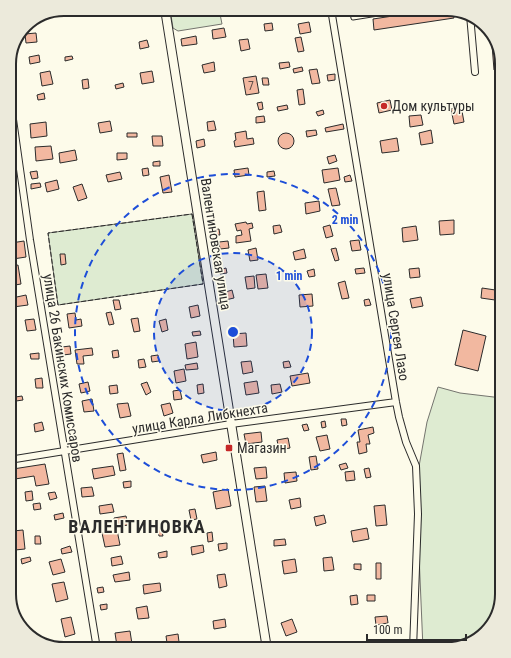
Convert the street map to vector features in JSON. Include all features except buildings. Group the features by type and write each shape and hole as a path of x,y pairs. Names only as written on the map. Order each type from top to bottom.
{"main road":[{"name":"Валентиновская улица","path":"166,16 266,642"}],"street":[{"name":"улица Сергея Лазо","path":"332,16 396,402 406,442 416,466 418,514 413,642"},
{"path":"471,22 475,72"},
{"name":"улица 26 Бакинских Комиссаров","path":"16,141 30,240 96,642"},
{"name":"улица Карла Либкнехта","path":"16,459 231,424 396,402"}],"lane":[{"path":"353,16 353,18 365,16"}],"green space":[{"path":"171,16 220,16 222,24 178,31 173,28"},
{"path":"192,214 203,284 58,305 48,233"},
{"path":"438,387 460,393 495,397 495,600 489,618 481,628 468,637 453,642 423,642 416,483 427,422"}],"fence":[{"path":"192,214 203,284 58,305 48,233 192,214"}],"place":[{"name":"Дом культуры","path":"384,106"},
{"name":"Магазин","path":"229,448"}],"district":[{"name":"ВАЛЕНТИНОВКА","path":"137,527"}]}
